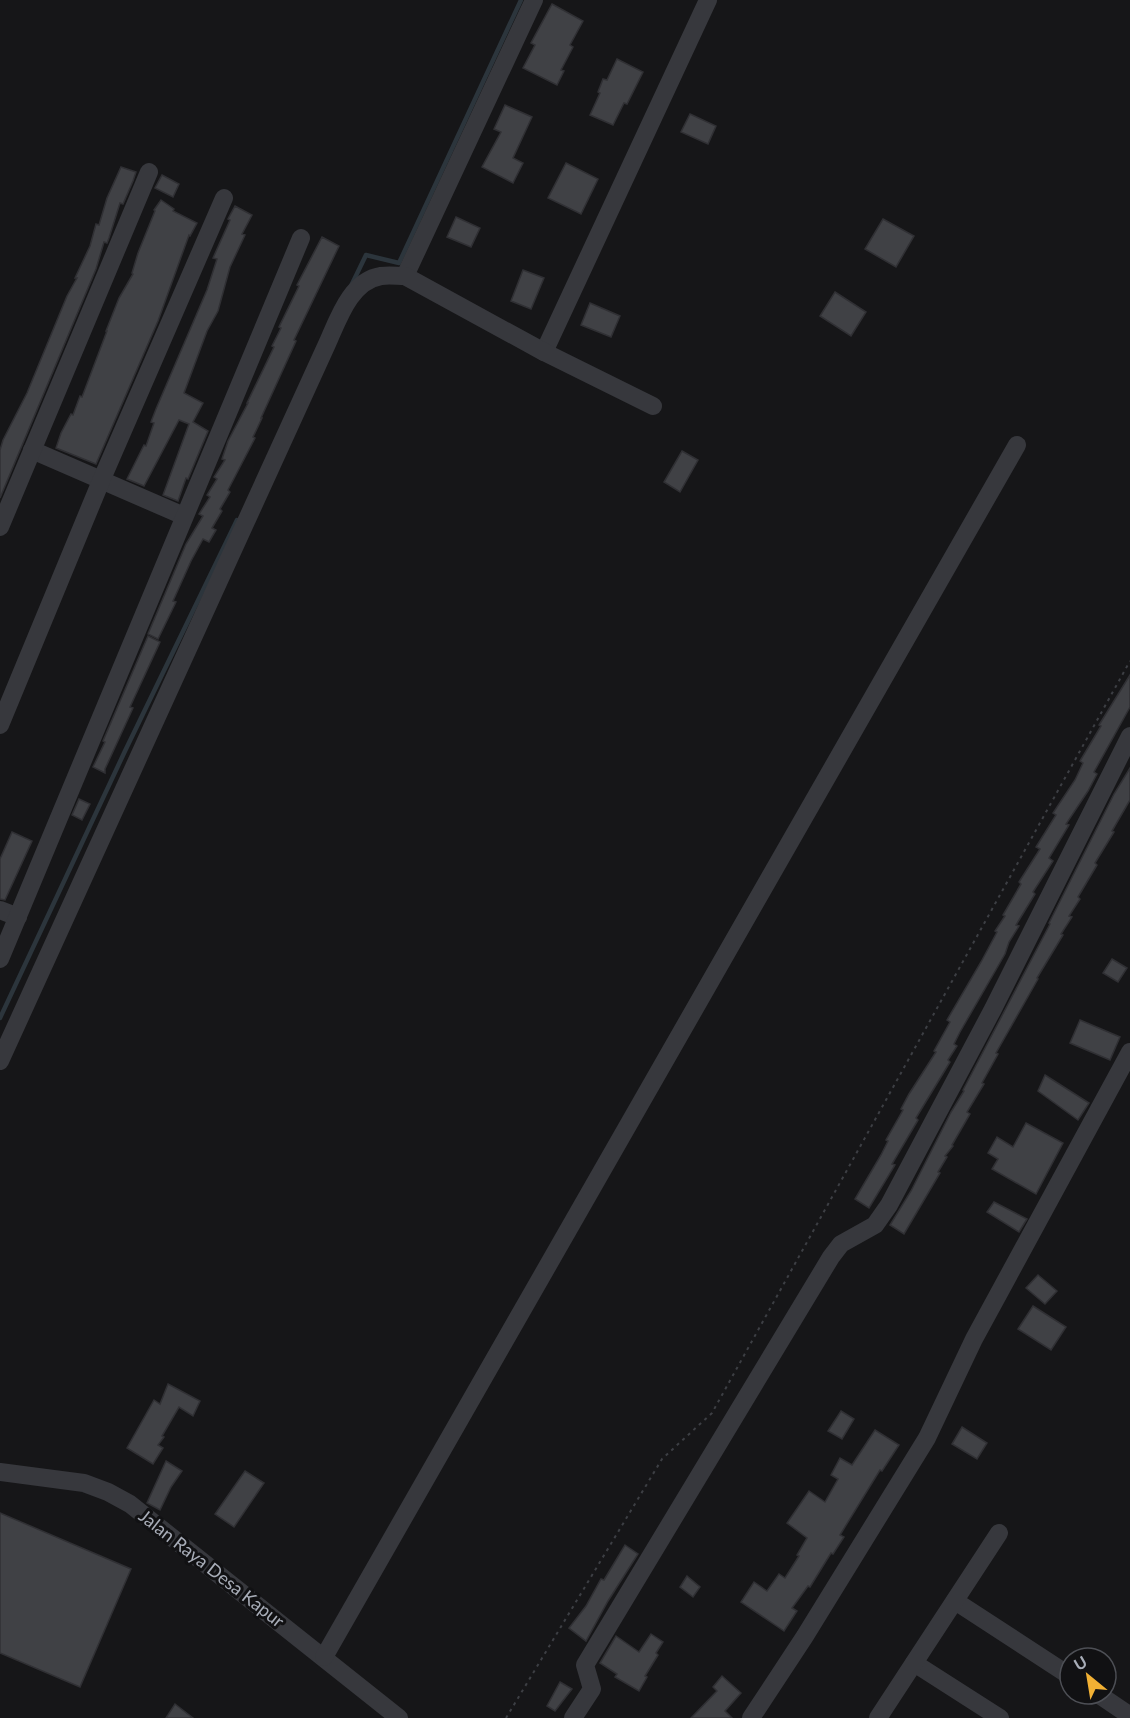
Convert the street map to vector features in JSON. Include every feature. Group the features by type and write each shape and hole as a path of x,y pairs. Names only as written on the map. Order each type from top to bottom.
{"street":[{"path":"405,276 534,0"},
{"path":"544,352 708,0"},
{"path":"0,527 149,172"},
{"path":"0,725 101,481 224,198"},
{"path":"0,959 301,238"},
{"path":"0,1061 348,300 369,280 381,276 405,276 544,352 653,406"},
{"path":"324,1657 1017,445"},
{"path":"32,450 184,516"},
{"path":"573,1718 592,1689 585,1665 831,1257 842,1244 875,1225 889,1205 993,1010 1130,736"},
{"path":"0,910 18,917"},
{"path":"751,1718 805,1636 927,1438 974,1339 1130,1052"},
{"name":"Jalan Raya Desa Kapur","path":"0,1472 84,1483 130,1504 399,1718"},
{"path":"878,1718 999,1533"},
{"path":"955,1601 1058,1668"},
{"path":"914,1663 1000,1718"},
{"path":"1116,1706 1126,1713"}],"path":[{"path":"506,1718 662,1459 712,1413 1130,661"}],"building":[{"path":"552,4 583,21 570,45 573,47 561,70 564,71 557,85 523,68 535,45 531,43"},
{"path":"617,59 643,72 627,104 624,103 613,125 590,115 600,93 598,92 603,79 607,80"},
{"path":"505,105 532,117 513,158 523,163 513,183 482,167 501,132 494,129"},
{"path":"690,114 716,126 708,144 681,132"},
{"path":"566,163 598,179 581,214 548,198"},
{"path":"121,167 136,172 133,181 123,204 120,203 107,243 104,242 96,269 0,498 0,450 3,440 27,393 67,296 77,278 75,278 90,246 96,224 99,225 107,198"},
{"path":"162,175 179,184 173,197 155,188"},
{"path":"161,200 174,209 173,211 197,223 189,235 158,321 96,464 56,448 61,433 71,414 73,415 80,396 82,397 119,298 133,274 154,210"},
{"path":"235,206 252,215 242,234 245,235 230,267 218,311 207,331 184,393 203,403 193,422 208,431 178,501 163,495 189,424 179,420 144,486 127,479 144,445 146,446 154,423 151,422 207,290 217,259 213,258"},
{"path":"456,217 480,228 471,247 447,237"},
{"path":"883,219 914,236 896,267 865,249"},
{"path":"322,237 339,246 294,340 296,341 253,437 255,438 228,490 230,492 220,509 222,511 212,528 216,530 209,542 203,539 191,561 173,601 176,602 158,639 148,634 186,544 203,516 199,514 210,497 207,495 217,479 214,477 225,460 222,459 228,441 274,347 272,346 281,328 279,327 299,286 297,285"},
{"path":"523,270 544,278 531,309 511,301"},
{"path":"835,292 866,312 851,336 820,316"},
{"path":"590,303 620,316 611,337 581,325"},
{"path":"682,451 698,460 680,492 664,482"},
{"path":"148,636 160,642 130,707 133,708 105,773 93,767"},
{"path":"1130,675 1130,707 1094,772 1097,774 1088,791 1066,824 1069,825 1049,858 1053,861 1033,892 1035,894 1016,925 1019,926 1005,954 960,1032 954,1044 957,1046 948,1060 950,1062 916,1118 918,1120 892,1164 895,1165 869,1208 855,1199 881,1155 909,1094 936,1052 934,1051 950,1022 947,1020 997,932 995,931 1005,916 1003,915 1021,884 1019,882 1040,849 1036,847 1056,815 1053,813 1075,780 1083,763 1080,761"},
{"path":"1130,768 1130,800 1078,897 1080,899 1069,916 1072,917 1061,934 1063,935 996,1053 998,1054 982,1083 984,1084 967,1112 970,1114 945,1156 947,1157 938,1172 940,1173 904,1234 890,1225 911,1191 964,1091 1114,794"},
{"path":"79,799 90,804 82,820 72,815"},
{"path":"12,832 32,841 5,900 0,899 0,859"},
{"path":"1112,959 1127,968 1118,982 1103,973"},
{"path":"1080,1020 1120,1037 1110,1060 1070,1043"},
{"path":"1045,1075 1089,1103 1078,1120 1038,1091"},
{"path":"1026,1123 1063,1143 1036,1194 992,1169 998,1159 988,1153 997,1137 1013,1147"},
{"path":"994,1202 1027,1219 1019,1232 987,1212"},
{"path":"1038,1275 1057,1291 1045,1304 1026,1288"},
{"path":"1033,1306 1066,1327 1051,1350 1018,1329"},
{"path":"168,1384 200,1401 193,1416 179,1407 162,1436 164,1437 158,1445 163,1448 153,1464 127,1448 154,1400 160,1404"},
{"path":"841,1411 854,1419 842,1439 828,1431"},
{"path":"962,1427 987,1443 977,1459 952,1444"},
{"path":"875,1430 899,1445 882,1471 880,1470 840,1535 844,1537 833,1554 831,1553 810,1587 808,1586 792,1608 797,1611 784,1631 741,1602 754,1582 767,1591 779,1574 785,1578 807,1538 787,1523 809,1491 825,1502 838,1479 831,1475 840,1458 852,1465"},
{"path":"166,1461 182,1471 160,1510 147,1503"},
{"path":"245,1471 264,1483 234,1527 215,1514"},
{"path":"0,1513 131,1569 80,1687 0,1653"},
{"path":"625,1545 638,1554 586,1641 569,1628 586,1606 601,1579 604,1580"},
{"path":"687,1576 700,1587 693,1597 680,1587"},
{"path":"651,1634 663,1642 639,1691 615,1677 617,1674 600,1663 616,1636 639,1652"},
{"path":"722,1676 741,1693 725,1711 732,1718 691,1718 717,1691 713,1687"},
{"path":"560,1682 572,1689 555,1711 547,1706"},
{"path":"175,1704 193,1718 166,1718"}],"waterway":[{"path":"351,286 366,255 399,263 521,0"},
{"path":"0,1018 125,751 237,520"}]}
